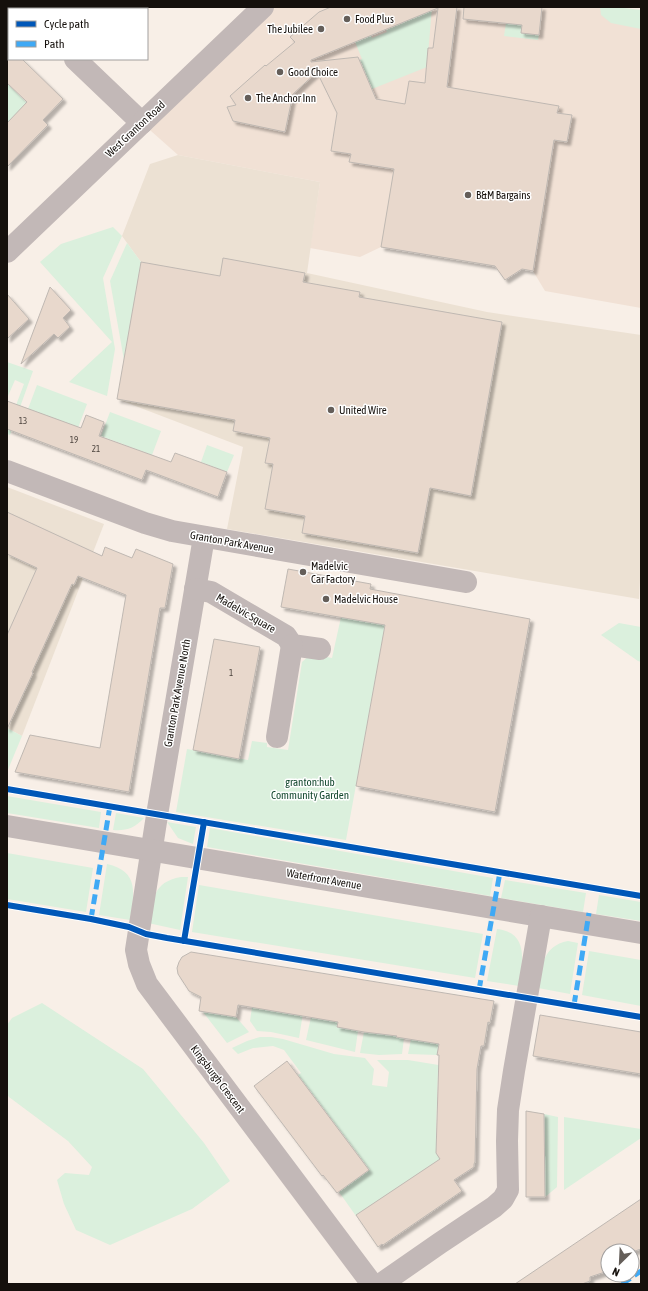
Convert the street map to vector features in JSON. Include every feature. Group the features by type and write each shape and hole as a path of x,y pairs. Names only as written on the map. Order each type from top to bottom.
{"street":[{"name":"West Granton Road","path":"7,252 263,7"},
{"path":"77,60 142,123"},
{"name":"Granton Park Avenue","path":"7,471 145,523 172,531 466,582"},
{"name":"Granton Park Avenue North","path":"151,850 204,537"},
{"name":"Madelvic Square","path":"195,589 211,592 286,636 292,645"},
{"path":"277,737 292,645 320,649"},
{"name":"Waterfront Avenue","path":"7,826 641,933"},
{"name":"Kingsburgh Crescent","path":"151,850 136,950 139,964 147,984 372,1284"},
{"path":"381,1284 494,1207 503,1199 508,1190 508,1110 542,916"}],"shaded area":[{"path":"270,7 612,7 641,19 641,308 545,291 533,271 522,269 505,280 495,266 381,247 360,257 310,248 320,182 178,155 142,123"},
{"name":"United Wire","path":"178,155 320,182 307,273 487,312 641,335 641,561 639,599 227,529 243,447 117,399 141,262 122,236 150,164"},
{"path":"7,487 104,524 22,736 7,728"}],"green space":[{"path":"432,7 427,67 372,89 360,60 362,59 351,32 367,26 372,38 403,23 398,11"},
{"path":"600,7 641,10 641,29 611,23 601,15"},
{"path":"506,23 522,25 521,33 539,35 538,40 504,36"},
{"path":"7,83 26,102 30,102 11,121 10,120 7,123"},
{"path":"113,227 122,236 103,278 115,349 107,396 69,382 112,342 40,262 61,244"},
{"path":"127,243 141,262 124,360 110,281"},
{"path":"7,362 33,371 10,435 7,434 7,429 24,384 15,380 8,396 7,395"},
{"path":"37,385 87,404 78,428 28,409"},
{"path":"110,412 161,431 152,455 101,436"},
{"path":"207,445 234,455 227,472 201,462"},
{"name":"granton:hub Community Garden","path":"391,593 346,840 176,812 187,749 248,760 252,741 267,743 267,747 288,750 302,662 311,654 332,658 341,617"},
{"path":"619,623 641,627 641,662 601,635"},
{"path":"7,728 22,736 7,772"},
{"path":"7,796 101,812 99,828 7,813"},
{"path":"116,813 144,818 130,828 113,830"},
{"path":"167,822 196,827 193,844 178,838"},
{"path":"210,828 493,878 490,896 207,847"},
{"path":"7,853 93,868 86,912 7,899"},
{"path":"107,864 118,867 130,878 133,902 130,920 99,915"},
{"path":"188,877 180,930 148,923 153,900 159,888 164,883 172,879"},
{"path":"505,880 586,893 583,912 501,898"},
{"path":"199,885 483,934 475,978 192,932"},
{"path":"599,895 641,902 641,921 596,914"},
{"path":"497,929 515,936 522,950 519,986 487,981"},
{"path":"568,941 578,943 570,994 538,988 542,965 548,953 559,944"},
{"path":"589,951 641,960 641,1006 582,995"},
{"path":"42,1003 143,1069 204,1143 230,1181 192,1209 110,1245 76,1230 64,1204 57,1180 65,1173 89,1175 92,1167 68,1141 7,1094 7,1025 12,1018"},
{"path":"252,1007 294,1015 303,1013 299,1038 271,1032 257,1031 250,1021"},
{"path":"203,1012 236,1017 249,1032 227,1043"},
{"path":"311,1017 338,1022 337,1027 358,1031 355,1052 306,1040"},
{"path":"373,1028 397,1031 397,1037 404,1038 402,1054 379,1055 360,1053 364,1032 372,1033"},
{"path":"260,1037 283,1039 334,1054 365,1058 374,1069 372,1085 387,1087 389,1072 377,1060 408,1060 475,1071 438,1070 436,1136 440,1159 356,1216 339,1192 369,1169 298,1075 301,1073 284,1050 273,1046 253,1048 238,1054 232,1048"},
{"path":"411,1039 440,1039 437,1055 408,1054"},
{"path":"544,1114 558,1117 557,1187 545,1197"},
{"path":"564,1117 641,1129 641,1138 564,1190"}],"building":[{"name":"B&M Bargains","path":"331,7 457,7 447,87 559,106 557,113 572,115 567,142 554,140 533,271 522,269 505,280 495,266 381,247 394,169 349,162 351,154 331,151 337,113 317,72 293,94 285,132 233,121 227,107 236,105 230,96 265,65 266,66 295,42 290,37 319,12","holes":["438,8 433,48 428,48 425,83 409,81 405,104 376,99 358,57 311,62 311,60"]},
{"path":"464,7 542,7 539,35 521,33 522,25 463,19"},
{"path":"7,45 8,60 23,60 63,99 43,120 48,125 7,167 7,123 27,102 7,83"},
{"name":"United Wire","path":"223,258 305,273 303,282 360,292 359,297 502,322 471,496 430,488 418,553 302,533 305,516 265,509 273,464 265,463 270,438 233,431 235,420 117,399 141,262 220,276"},
{"path":"50,287 71,310 63,318 70,327 58,338 54,334 21,364"},
{"path":"7,294 29,319 7,339"},
{"path":"7,401 81,428 86,415 104,422 99,436 171,462 175,453 227,472 218,497 146,470 142,480 7,429"},
{"path":"7,512 102,556 105,547 132,558 136,549 173,564 165,608 160,608 129,792 15,772 30,735 100,748 126,595 78,576 74,585 72,584 7,729 7,635 37,568 7,554"},
{"path":"288,569 371,584 370,589 530,619 495,812 356,786 385,625 281,607"},
{"path":"214,639 260,647 239,759 193,750"},
{"path":"191,952 494,1001 490,1023 488,1022 484,1046 481,1046 477,1069 474,1167 454,1180 462,1191 378,1247 356,1215 440,1159 436,1153 439,1055 437,1055 439,1044 337,1027 338,1022 238,1005 236,1017 199,1011 201,997 189,991 178,974 177,968 182,957"},
{"path":"540,1015 641,1032 641,1074 533,1056"},
{"path":"287,1061 369,1170 337,1193 323,1175 322,1176 254,1086"},
{"path":"526,1111 544,1114 545,1197 526,1197"},
{"path":"641,1199 641,1249 640,1243 600,1243 600,1274 590,1277 590,1281 582,1284 515,1284"}],"marked path":[{"path":"91,919 110,806"},
{"path":"479,990 500,872"},
{"path":"574,1005 589,913"},
{"path":"622,1284 641,1271"}],"cycle path":[{"path":"7,789 641,896"},
{"path":"184,941 204,822"},
{"path":"7,905 91,919 129,927 146,934 167,938 641,1017"}],"place":[{"name":"Food Plus","path":"347,19"},
{"name":"The Jubilee","path":"321,29"},
{"name":"Good Choice","path":"280,72"},
{"name":"The Anchor Inn","path":"248,98"},
{"name":"B&M Bargains","path":"468,195"},
{"name":"United Wire","path":"331,410"},
{"name":"Madelvic Car Factory","path":"303,572"},
{"name":"Madelvic House","path":"326,599"}]}
